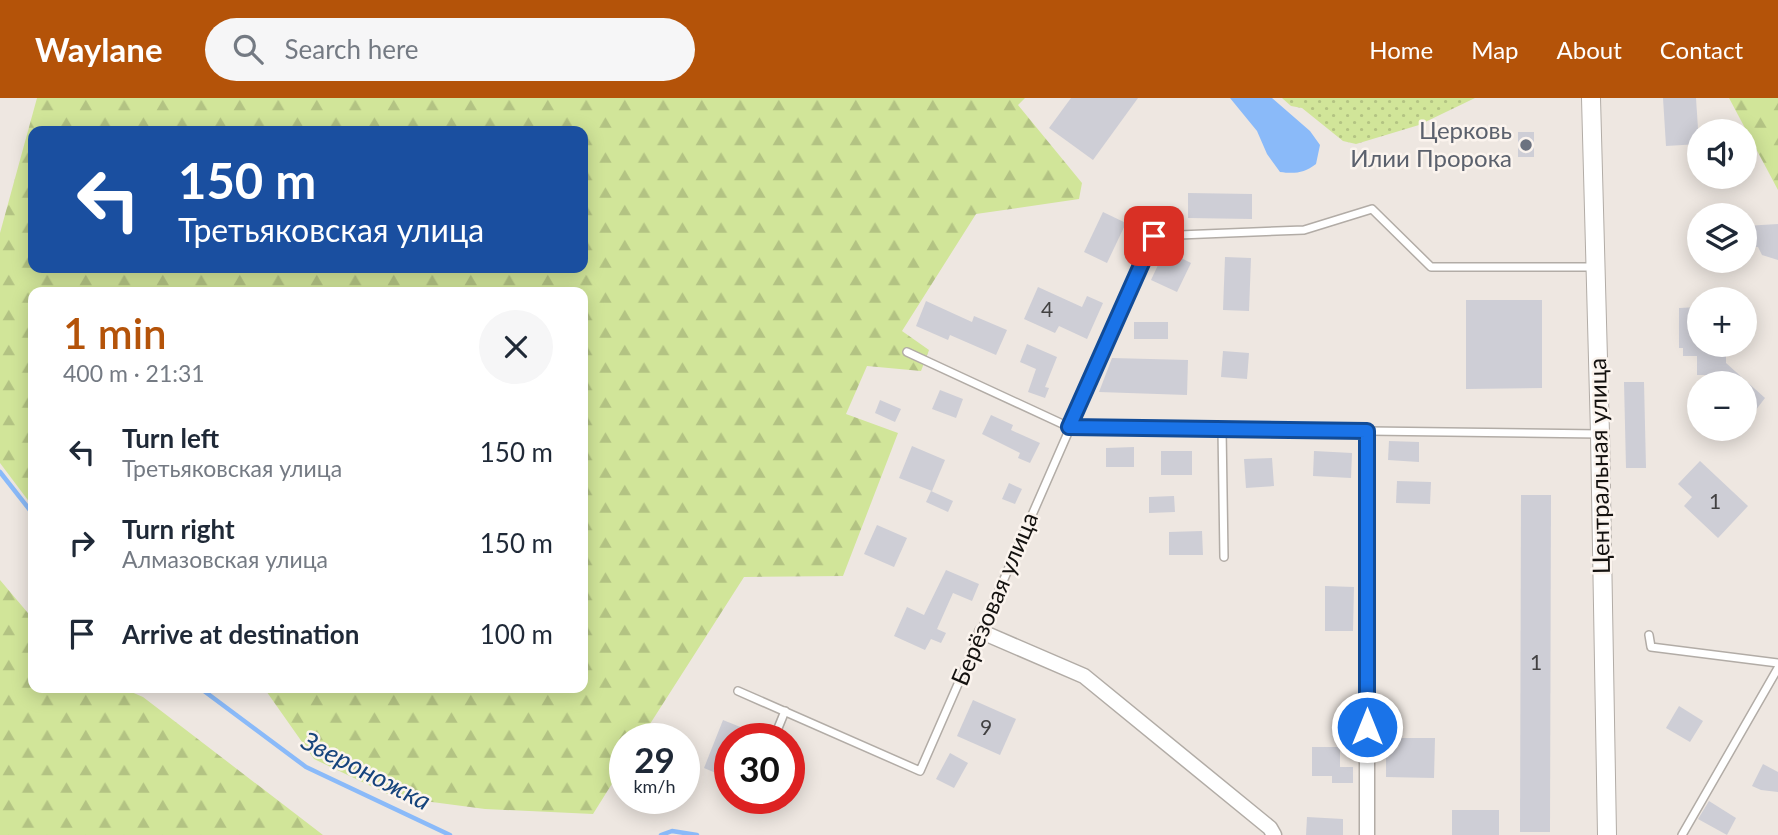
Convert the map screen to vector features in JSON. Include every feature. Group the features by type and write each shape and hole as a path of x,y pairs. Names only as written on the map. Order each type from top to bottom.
{"street":[{"name":"Центральная улица","path":"1591,98 1601,434 1607,835"},
{"path":"1367,431 1367,835"},
{"path":"982,632 1084,676 1270,828 1274,835"}],"lane":[{"name":"Берёзовая улица","path":"785,711 920,771 1154,236 1304,230 1372,209 1431,267 1595,267"},
{"path":"908,352 1069,427 1601,434"},
{"path":"1222,429 1224,557"},
{"path":"1649,635 1651,647 1778,665 1682,835"},
{"path":"738,691 785,711 780,723"}],"green space":[{"path":"37,98 1025,98 1018,105 1082,183 1079,199 976,214 902,331 929,350 921,371 867,366 846,414 898,433 843,576 744,577 651,723 609,723 609,788 593,814 485,809 394,797 314,759 268,693 588,693 588,287 28,287 28,500 0,463 0,233 28,131 28,273 588,273 588,126 29,126"},
{"path":"1282,98 1475,98 1419,125 1356,144 1343,141 1302,108 1291,106"},
{"path":"1729,98 1778,98 1778,190 1757,151 1757,119 1740,119"},
{"path":"0,580 28,613 28,693 134,693 143,697 323,835 0,835"}],"water":[{"path":"1230,98 1272,98 1310,131 1320,145 1316,164 1299,172 1280,172 1267,154 1257,131"}],"building":[{"path":"1071,98 1138,98 1093,160 1049,128"},
{"path":"1663,98 1696,98 1697,119 1687,119 1687,145 1666,146"},
{"name":"Церковь Илии Пророка","path":"1518,132 1534,132 1534,157 1518,157"},
{"path":"1188,193 1252,194 1252,219 1188,218"},
{"path":"1103,212 1126,223 1107,263 1084,252"},
{"path":"1778,224 1778,260 1762,255 1757,247 1757,225"},
{"path":"1165,250 1191,263 1177,292 1151,280"},
{"path":"1225,257 1251,258 1249,311 1223,310"},
{"path":"1038,287 1082,307 1087,296 1103,303 1087,339 1059,326 1055,333 1024,319"},
{"path":"1466,300 1542,300 1542,388 1466,389"},
{"path":"926,301 972,322 974,316 1007,330 996,355 950,335 948,340 916,326"},
{"path":"1679,308 1687,308 1687,356 1683,356 1683,348 1679,348"},
{"path":"1134,322 1168,322 1168,339 1134,339"},
{"path":"1027,344 1057,357 1045,387 1049,388 1045,398 1028,392 1036,369 1020,362"},
{"path":"1223,351 1249,353 1247,379 1221,377"},
{"path":"1697,357 1726,357 1726,363 1735,371 1697,371"},
{"path":"1112,358 1188,360 1187,395 1099,392"},
{"path":"1624,382 1644,382 1646,468 1626,468"},
{"path":"940,390 963,399 956,418 932,409"},
{"path":"1757,391 1765,398 1757,408"},
{"path":"880,400 901,409 895,422 875,413"},
{"path":"991,415 1013,425 1011,430 1040,443 1030,463 1018,458 1020,453 982,434"},
{"path":"1389,441 1419,442 1419,462 1388,460"},
{"path":"912,446 945,460 932,491 899,478"},
{"path":"1134,447 1134,467 1106,467 1106,448"},
{"path":"1161,451 1192,451 1192,475 1161,475"},
{"path":"1314,451 1352,453 1351,478 1313,476"},
{"path":"1272,458 1274,486 1246,488 1244,459"},
{"path":"1700,461 1748,506 1718,538 1684,506 1692,497 1678,484"},
{"path":"1397,481 1431,482 1430,504 1396,503"},
{"path":"1009,483 1022,489 1015,504 1002,499"},
{"path":"931,491 953,501 948,512 926,502"},
{"path":"1521,495 1551,495 1550,832 1520,832"},
{"path":"1174,496 1175,512 1149,513 1149,497"},
{"path":"877,525 907,538 894,567 864,554"},
{"path":"1202,531 1203,555 1169,555 1169,532"},
{"path":"946,570 979,584 972,601 953,593 937,629 946,633 941,643 931,639 925,650 894,636 907,607 924,615"},
{"path":"1325,586 1354,587 1353,631 1325,631"},
{"path":"973,700 1016,719 1000,755 957,736"},
{"path":"1679,706 1703,721 1690,742 1666,728"},
{"path":"1386,738 1435,738 1434,778 1386,777"},
{"path":"714,743 714,772 704,768"},
{"path":"1312,747 1340,747 1340,767 1353,767 1353,783 1332,783 1332,776 1312,776"},
{"path":"950,753 968,763 954,788 936,779"},
{"path":"1763,764 1778,772 1778,792 1752,786"},
{"path":"1709,801 1736,818 1727,835 1698,819"},
{"path":"1452,810 1499,810 1499,835 1452,835"},
{"path":"1307,817 1343,819 1343,835 1306,835"}],"waterway":[{"name":"Звероножка","path":"0,472 28,508"},
{"name":"Звероножка","path":"207,693 306,767 450,835"},
{"name":"Звероножка","path":"661,835 672,831 697,835"}],"place":[{"name":"Церковь Илии Пророка","path":"1526,145"}],"route":[{"path":"1154,236 1069,427 1367,431 1367,727"}]}
